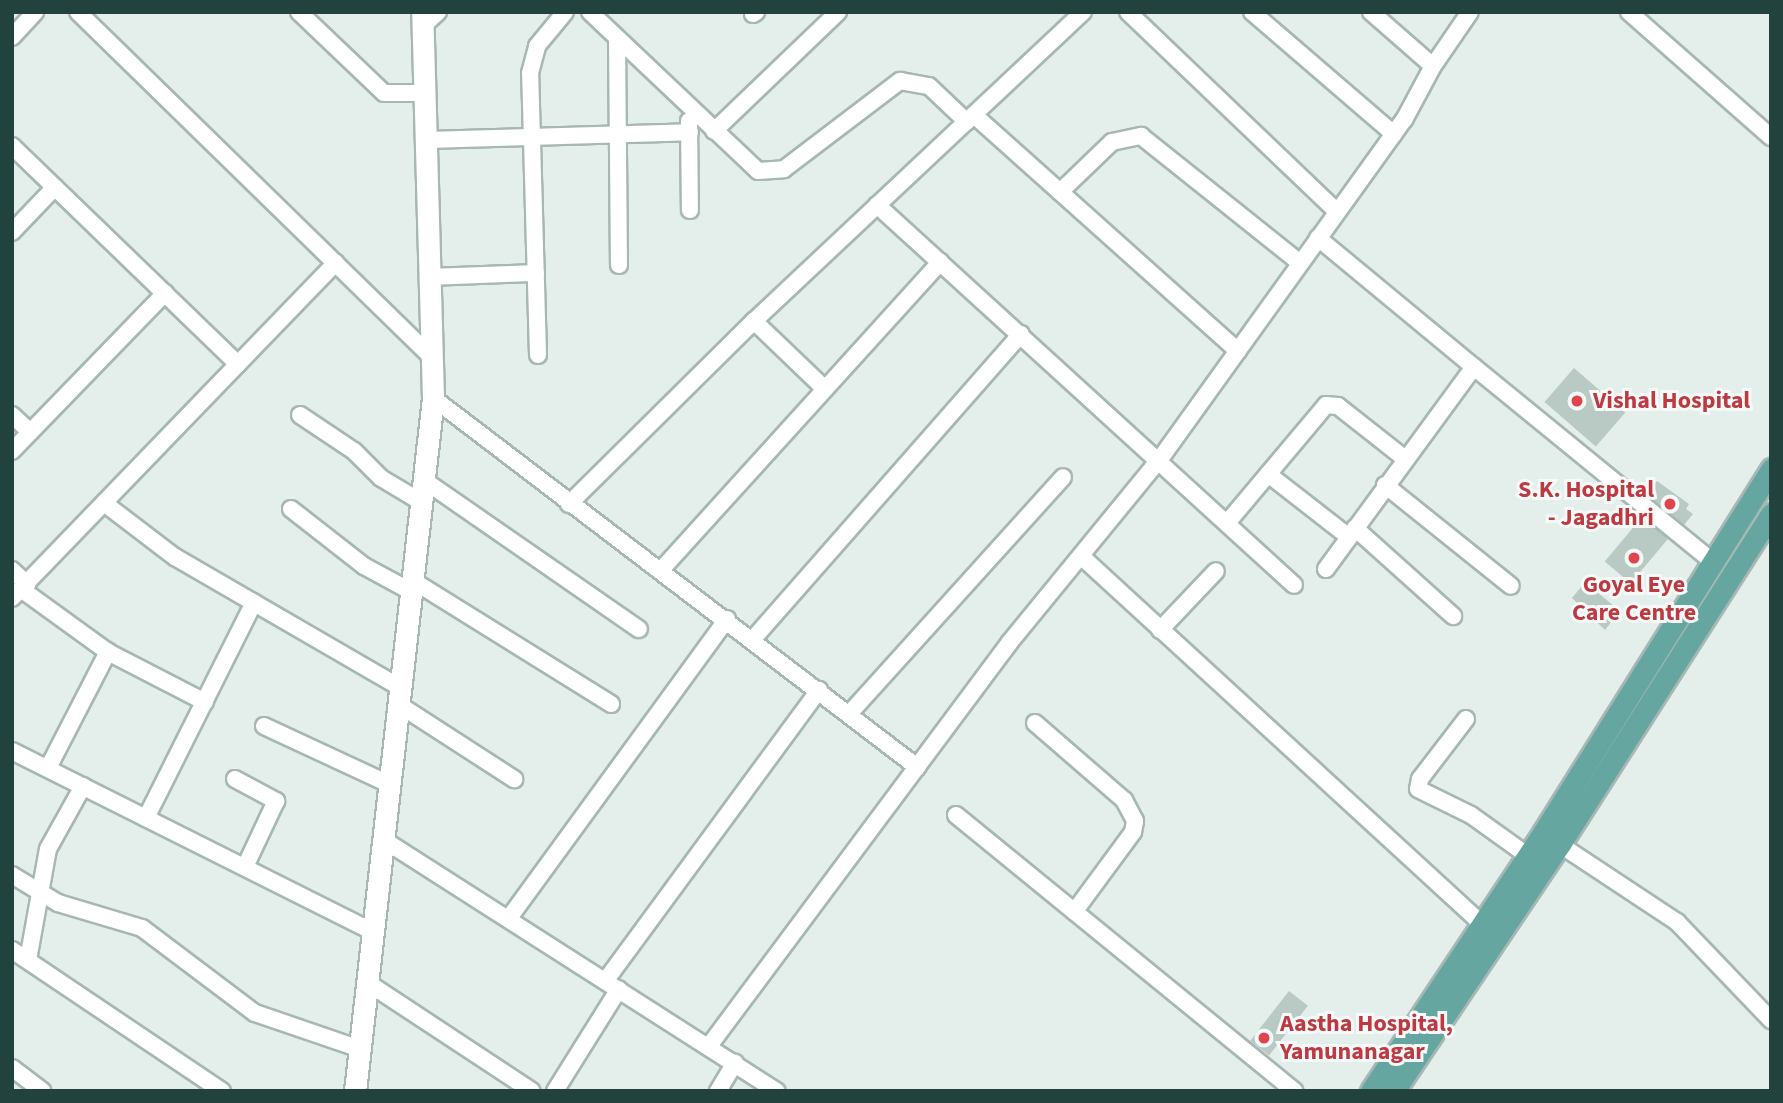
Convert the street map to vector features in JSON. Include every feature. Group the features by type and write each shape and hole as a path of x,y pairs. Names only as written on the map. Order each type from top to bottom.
{"main road":[{"path":"1394,1091 1551,838 1713,562 1771,470"},
{"path":"1371,1091 1528,856 1551,838 1771,514"}],"street":[{"path":"12,37 34,12"},
{"path":"78,12 432,358"},
{"path":"299,12 384,93 425,93"},
{"path":"356,1090 402,697 433,398 422,20 438,12"},
{"path":"538,355 531,58 565,12"},
{"path":"590,12 714,131 758,170 771,173 784,169 900,81 929,86 1060,192 1238,351"},
{"path":"714,131 838,12"},
{"path":"569,503 754,321 1083,12"},
{"path":"1128,12 1336,211"},
{"path":"1252,12 1394,134"},
{"path":"1371,12 1433,65"},
{"path":"709,1046 917,767 1160,459 1299,262 1394,134 1433,65 1470,12"},
{"path":"1629,12 1771,137"},
{"path":"618,39 619,265"},
{"path":"688,106 690,210"},
{"path":"427,140 690,132"},
{"path":"1060,192 1112,142 1124,136 1142,136 1299,262"},
{"path":"12,146 238,364"},
{"path":"12,232 55,187"},
{"path":"877,205 1160,459 1294,585"},
{"path":"1318,238 1713,562"},
{"path":"661,570 940,262"},
{"path":"20,590 336,263"},
{"path":"430,277 536,273"},
{"path":"12,451 165,293"},
{"path":"754,321 825,389"},
{"path":"753,639 1021,334"},
{"path":"1326,569 1404,458 1474,367"},
{"path":"433,398 569,503 727,619 917,767"},
{"path":"1227,523 1331,404 1404,458"},
{"path":"12,415 30,432"},
{"path":"300,415 354,451 381,478 423,503"},
{"path":"1268,474 1352,533 1453,616"},
{"path":"849,714 1063,477"},
{"path":"425,481 639,629"},
{"path":"1385,485 1511,586"},
{"path":"104,503 175,557 254,602 402,697 514,779"},
{"path":"292,509 365,566 414,588 611,704"},
{"path":"1081,556 1482,924"},
{"path":"12,570 20,590 108,652 205,702"},
{"path":"1160,630 1216,571"},
{"path":"146,818 254,602"},
{"path":"509,918 727,619"},
{"path":"48,768 108,652"},
{"path":"555,1091 612,985 819,690"},
{"path":"1465,719 1420,779 1418,789 1471,815 1528,856"},
{"path":"1035,723 1124,800 1135,821 1074,912"},
{"path":"264,726 391,785"},
{"path":"12,751 374,932"},
{"path":"235,779 276,801 245,867"},
{"path":"28,960 48,849 83,786"},
{"path":"956,814 1294,1091"},
{"path":"1551,838 1677,922 1771,1020"},
{"path":"384,840 777,1091"},
{"path":"12,875 38,894 142,928 255,1013 360,1049"},
{"path":"12,950 222,1091"},
{"path":"368,983 533,1091"},
{"path":"718,1091 735,1063"},
{"path":"12,1068 41,1091"}],"building":[{"path":"1574,368 1625,413 1596,447 1544,402"},
{"path":"1657,481 1689,504 1686,509 1693,514 1684,525 1647,494"},
{"path":"1642,517 1668,539 1631,583 1605,561"},
{"path":"1585,582 1620,611 1605,630 1572,598"},
{"path":"1289,991 1308,1006 1269,1055 1250,1041"}],"place":[{"name":"Vishal Hospital","path":"1577,401"},
{"name":"S.K. Hospital - Jagadhri","path":"1670,504"},
{"name":"Goyal Eye Care Centre","path":"1634,558"},
{"name":"Aastha Hospital, Yamunanagar","path":"1264,1038"}]}
